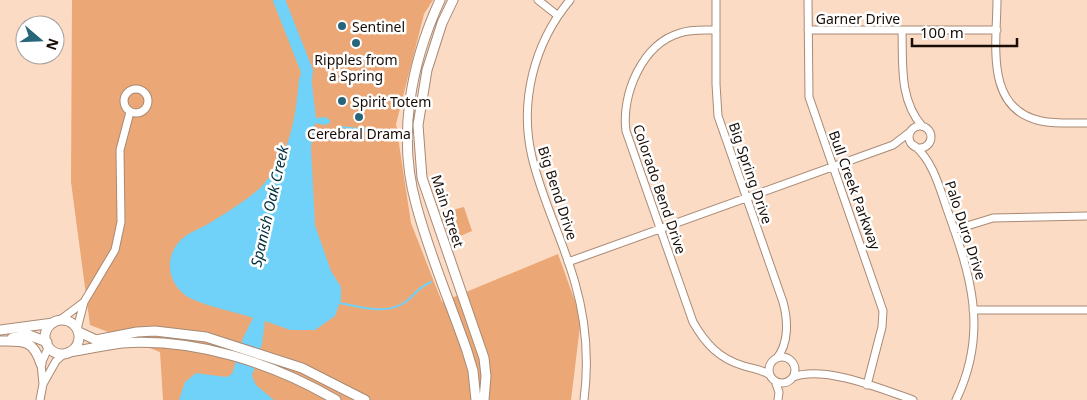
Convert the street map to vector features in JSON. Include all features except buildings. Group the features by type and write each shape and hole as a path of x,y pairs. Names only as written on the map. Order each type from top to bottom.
{"street":[{"name":"Main Street","path":"440,0 432,18 416,68 410,94 408,125 409,166 415,203 467,351 473,372 476,400"},
{"name":"Main Street","path":"453,0 442,23 427,70 418,125 422,178 484,358 486,376 484,400"},
{"path":"538,0 557,15"},
{"name":"Big Bend Drive","path":"570,0 557,15 537,58 527,102 527,125 536,173 579,298 585,332 587,363 584,400"},
{"name":"Big Spring Drive","path":"716,0 718,116 784,302 786,324 784,350"},
{"name":"Bull Creek Parkway","path":"808,0 809,97 883,311 882,327 866,385"},
{"path":"997,0 996,75 1006,100 1015,109 1039,121 1087,123"},
{"path":"432,18 442,23"},
{"name":"Colorado Bend Drive","path":"716,30 682,32 664,41 634,77 626,98 624,118 629,143 693,322 704,341 726,358 743,366 759,368 770,375"},
{"name":"Garner Drive","path":"808,30 997,30"},
{"path":"902,31 903,87 912,114 922,126 930,131 927,157"},
{"path":"43,384 56,361 77,344 84,302 115,250 121,222 120,150 130,112"},
{"path":"912,114 911,132 914,145"},
{"path":"408,125 418,125"},
{"path":"568,262 893,145 922,126"},
{"path":"893,145 914,145 922,148 930,141"},
{"name":"Palo Duro Drive","path":"914,145 927,157 968,272 973,310 972,359 956,400"},
{"path":"954,230 992,218 1087,216"},
{"path":"434,259 448,255"},
{"path":"41,364 48,344 47,331 57,321 84,302"},
{"path":"973,310 1087,310"},
{"path":"0,330 57,321 70,322 78,331 96,340 137,332 155,331 189,334 217,340 281,360 316,374 365,400"},
{"path":"0,341 27,335 48,344 54,351 67,353 121,344 168,343 213,351 276,370 336,400"},
{"path":"0,341 27,342 37,350 41,364 43,384 40,400"},
{"path":"779,396 775,381 770,375 774,360 784,350 792,363 793,377"},
{"path":"759,368 774,360 784,358 803,373"},
{"path":"779,396 787,382 803,373 836,377 913,400"},
{"path":"775,381 787,382"}],"shaded area":[{"path":"72,0 433,0 424,14 396,124 411,223 442,302 558,254 581,318 571,400 163,400 160,352 90,325 71,182"},
{"path":"464,207 472,231 451,240 440,213"}],"water":[{"path":"307,71 311,76 316,118 325,117 330,120 330,123 324,125 315,123 311,147 315,225 331,271 341,287 341,299 335,316 315,330 290,330 265,321 262,344 252,376 256,385 274,400 179,400 185,382 196,373 226,377 232,374 243,338 253,318 207,305 192,299 178,289 171,274 170,266 174,249 179,242 192,232 250,197 271,175 279,163 290,136 299,78"}],"waterway":[{"name":"Spanish Oak Creek","path":"279,0 307,71 305,87"},
{"path":"340,127 368,130"},
{"path":"340,303 364,308 388,309 404,303 422,287 431,282"}],"place":[{"name":"Sentinel","path":"342,26"},
{"name":"Ripples from a Spring","path":"356,43"},
{"name":"Spirit Totem","path":"342,101"},
{"name":"Cerebral Drama","path":"359,117"}]}
